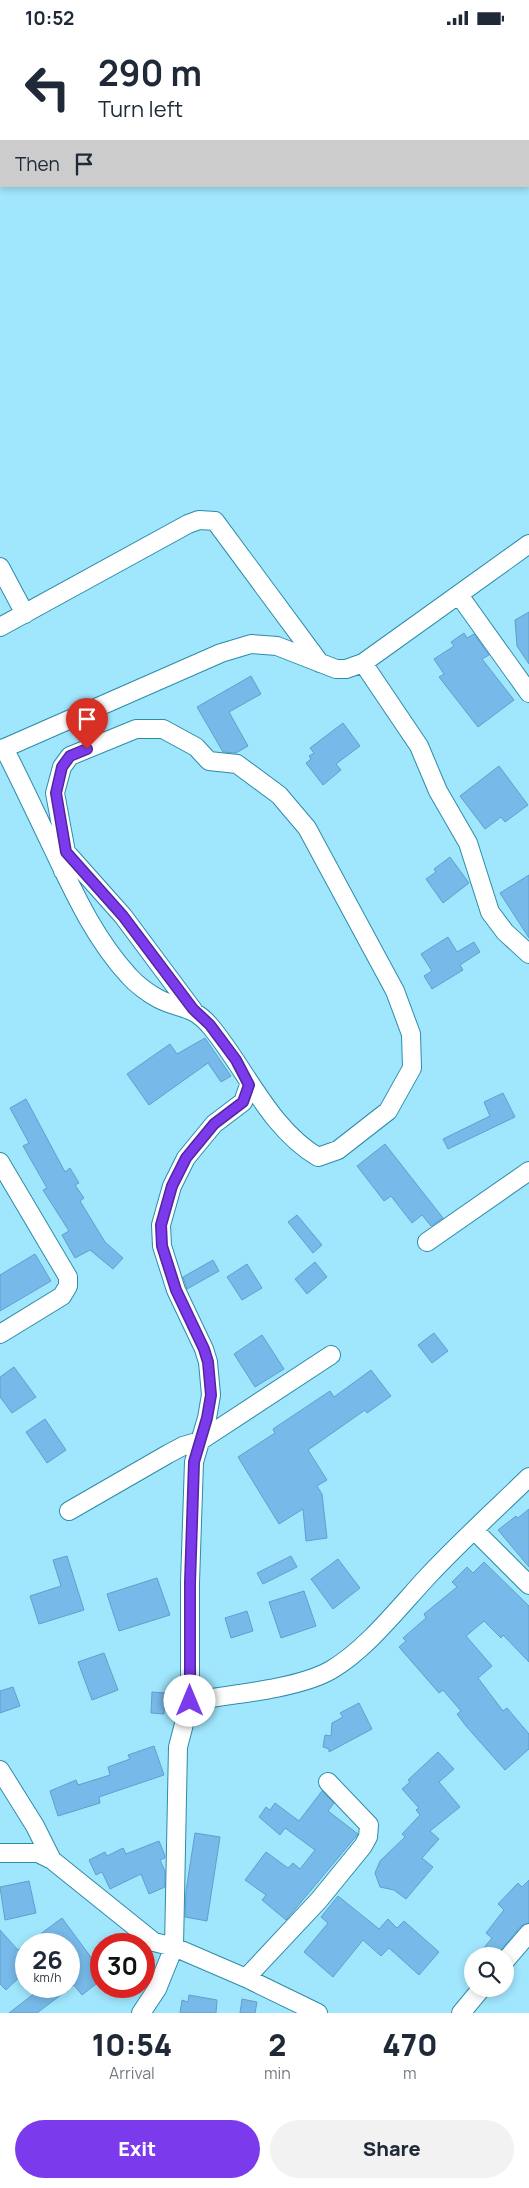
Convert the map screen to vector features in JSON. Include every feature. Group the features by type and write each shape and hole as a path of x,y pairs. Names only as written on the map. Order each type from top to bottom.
{"street":[{"path":"0,627 188,524 208,519 215,521 320,664"},
{"path":"193,1009 158,999 130,977 90,925 2,749 221,653 252,644 277,646 336,669 346,669 363,663 529,544"},
{"path":"0,567 26,614"},
{"path":"459,595 529,693"},
{"path":"363,663 419,746 438,791 468,843 490,912 505,932 529,954"},
{"path":"63,871 66,852 56,793 62,767 70,756 136,729 163,729 196,747 209,761 237,764 249,771 279,795 306,828 395,991 412,1034 412,1068 388,1111 338,1150 318,1157 301,1147 249,1085 236,1060 210,1025 193,1009 123,916 66,852"},
{"path":"141,2013 157,1989 174,1947 178,1747 190,1701 194,1462 207,1418 211,1395 208,1362 204,1349 176,1290 162,1246 161,1225 172,1186 186,1158 214,1124 243,1102 249,1085"},
{"path":"0,1162 68,1277 68,1286 62,1296 0,1334"},
{"path":"427,1242 529,1171"},
{"path":"69,1511 168,1454 183,1446 200,1441 331,1355"},
{"path":"190,1701 276,1686 308,1679 329,1671 371,1636 474,1530 529,1477"},
{"path":"474,1530 529,1585"},
{"path":"0,1769 35,1825 52,1860"},
{"path":"246,1978 319,1901 363,1846 368,1837 369,1825 328,1782"},
{"path":"0,1853 38,1853 52,1860 154,1942 174,1947 246,1978 318,2013"},
{"path":"514,1950 529,1933"},
{"path":"461,2013 474,1997"}],"building":[{"path":"529,612 529,664 517,646 515,620"},
{"path":"464,633 467,638 474,634 489,655 482,659 514,700 478,727 439,677 444,674 434,659 454,646 451,642"},
{"path":"251,676 261,694 229,712 248,746 236,753 223,752 197,707"},
{"path":"343,723 360,746 336,764 341,770 323,785 306,763 311,759 309,756 314,753 310,748"},
{"path":"499,766 528,805 505,822 501,817 485,829 460,796"},
{"path":"450,857 469,883 443,903 426,879 436,872 434,869"},
{"path":"529,875 529,938 500,893"},
{"path":"448,937 457,952 474,942 480,952 460,965 463,970 432,989 424,976 432,971 421,954"},
{"path":"205,1038 231,1076 221,1082 208,1063 149,1105 127,1074 170,1044 177,1054"},
{"path":"503,1093 515,1117 448,1149 443,1139 490,1116 484,1102"},
{"path":"26,1099 65,1172 70,1168 79,1183 75,1185 84,1198 80,1201 105,1242 123,1258 113,1269 90,1250 75,1258 62,1235 69,1231 43,1190 47,1188 23,1146 29,1143 10,1108"},
{"path":"385,1144 443,1218 431,1226 422,1215 412,1223 391,1196 384,1201 357,1166"},
{"path":"297,1215 322,1245 313,1253 288,1222"},
{"path":"35,1254 51,1281 0,1311 0,1275"},
{"path":"213,1260 219,1271 187,1289 183,1277"},
{"path":"315,1262 327,1277 307,1294 295,1279"},
{"path":"247,1264 262,1288 242,1300 227,1277"},
{"path":"434,1333 448,1351 432,1363 418,1345"},
{"path":"262,1335 284,1369 255,1387 234,1354"},
{"path":"14,1367 36,1397 12,1413 0,1397 0,1377"},
{"path":"371,1370 391,1396 367,1413 365,1410 308,1450 327,1480 317,1486 322,1494 327,1538 306,1541 303,1509 279,1524 238,1457 275,1433 273,1429 330,1391 334,1397"},
{"path":"45,1419 66,1450 47,1463 26,1432"},
{"path":"529,1509 529,1567 498,1530"},
{"path":"67,1556 84,1610 39,1624 30,1596 61,1586 53,1560"},
{"path":"291,1556 297,1567 263,1584 257,1573"},
{"path":"338,1559 360,1588 333,1609 311,1579"},
{"path":"484,1562 529,1606 529,1662 503,1635 501,1638 484,1621 466,1636 492,1666 478,1678 503,1711 507,1708 529,1734 529,1749 505,1770 466,1726 457,1714 461,1711 443,1690 439,1693 399,1647 406,1641 403,1638 426,1618 424,1614 457,1587 452,1582 467,1567 473,1573"},
{"path":"157,1578 170,1615 119,1631 107,1594"},
{"path":"304,1591 316,1626 281,1638 269,1602"},
{"path":"247,1611 253,1631 231,1638 225,1618"},
{"path":"104,1653 118,1690 92,1700 78,1662"},
{"path":"13,1687 20,1706 0,1713 0,1691"},
{"path":"152,1692 165,1693 164,1714 151,1713"},
{"path":"359,1703 372,1729 329,1752 329,1749 323,1747 325,1735 331,1736 332,1723 343,1717 340,1713"},
{"path":"154,1746 164,1775 99,1797 100,1803 58,1816 50,1791 76,1780 78,1785 110,1775 108,1767 130,1759 128,1755"},
{"path":"438,1752 454,1769 439,1782 460,1807 430,1831 439,1839 422,1858 433,1867 406,1899 394,1890 380,1887 375,1873 380,1861 405,1837 402,1834 420,1815 416,1810 419,1808 402,1789 410,1782 408,1780"},
{"path":"322,1791 334,1803 328,1811 358,1834 286,1920 262,1900 266,1895 245,1880 266,1852 288,1868 293,1863 300,1869 315,1850 285,1828 280,1835 259,1817 266,1807 270,1810 275,1803 299,1821"},
{"path":"195,1833 220,1837 207,1921 185,1917 186,1891"},
{"path":"159,1841 165,1856 165,1858 160,1860 165,1871 165,1887 149,1894 141,1874 110,1889 102,1872 96,1875 89,1860 105,1852 107,1856 123,1848 126,1854"},
{"path":"529,1880 529,1923 521,1926 504,1947 484,1947 492,1938 486,1933 504,1910 498,1904 518,1883 522,1887"},
{"path":"29,1881 36,1913 5,1920 0,1887"},
{"path":"338,1896 379,1929 388,1919 397,1928 404,1921 439,1952 419,1975 389,1948 381,1956 363,1940 333,1977 304,1952 328,1923 321,1917"},
{"path":"62,1918 73,1933 42,1933"},
{"path":"0,1930 15,1947 15,1981 6,1990 0,1984"},
{"path":"80,1942 90,1956 90,1989 82,1995 80,1992"},
{"path":"189,1995 217,2000 216,2013 180,2013 182,2000 188,2002"},
{"path":"28,1998 57,1998 37,2013 9,2013"},
{"path":"242,1999 257,2002 255,2013 240,2013"}],"route":[{"path":"87,749 70,756 62,767 56,793 66,852 123,916 193,1009 210,1025 236,1060 249,1085 243,1102 214,1124 186,1158 172,1186 161,1225 162,1246 176,1290 204,1349 208,1362 211,1395 207,1418 194,1462 190,1583 190,1701"}]}
